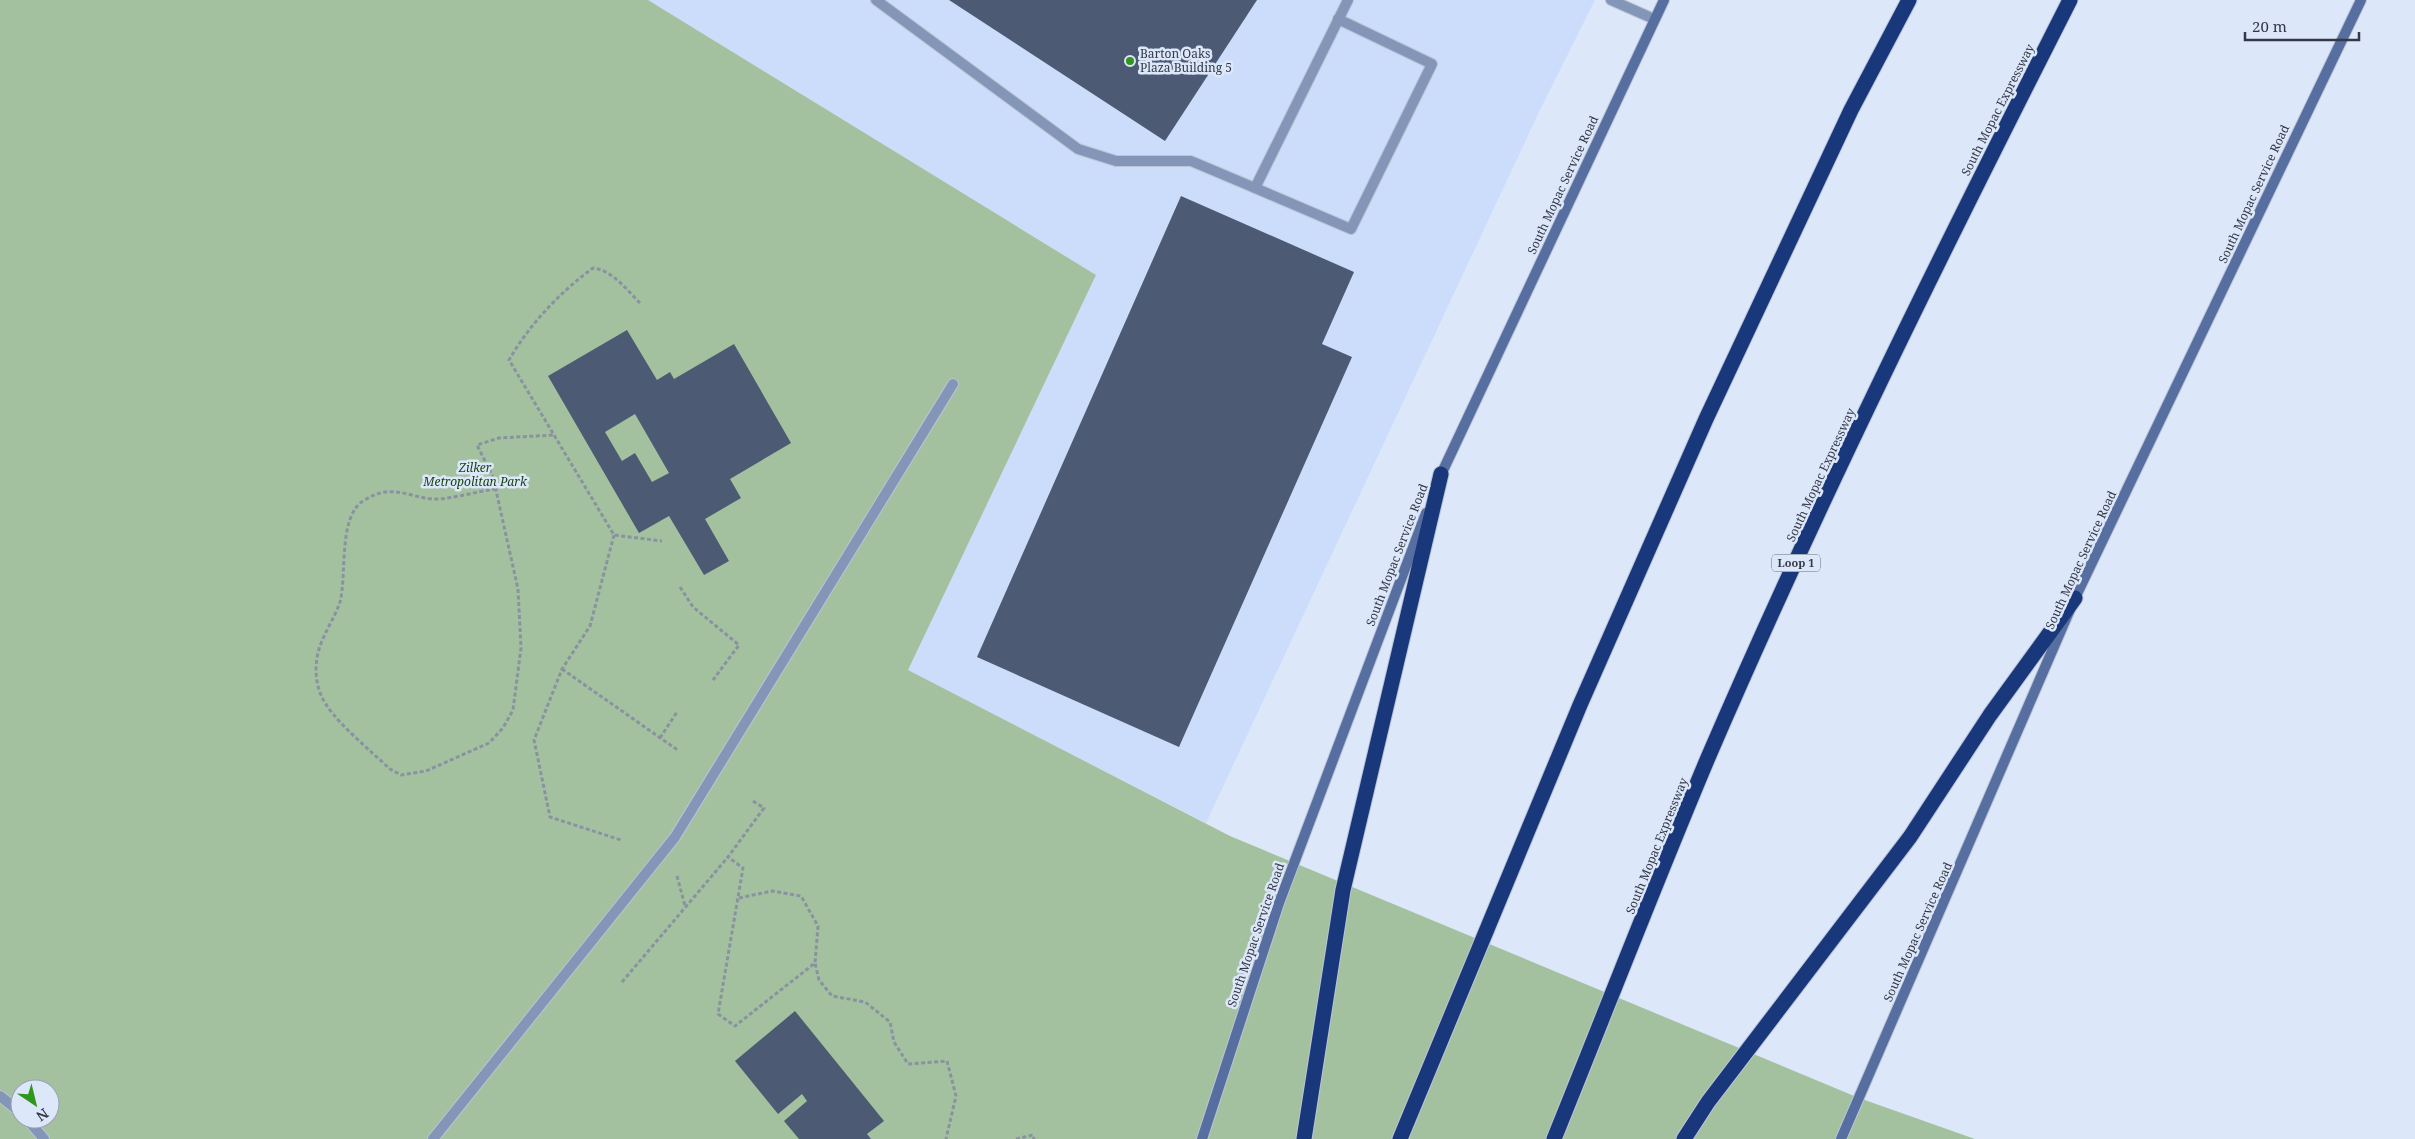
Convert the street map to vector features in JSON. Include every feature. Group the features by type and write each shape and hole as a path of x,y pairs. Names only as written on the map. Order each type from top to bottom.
{"highway":[{"path":"1400,1139 1580,705 1702,428 1851,110 1909,0"},
{"name":"South Mopac Expressway","path":"1554,1139 1708,760 1834,479 1982,174 2070,0"},
{"path":"1304,1139 1343,890 1440,474"},
{"path":"1684,1139 1708,1102 1910,837 1990,714 2075,598"}],"main road":[{"name":"South Mopac Service Road","path":"1202,1139 1279,903 1440,474 1664,0"},
{"name":"South Mopac Service Road","path":"1841,1139 2075,598 2361,0"}],"lane":[{"path":"876,0 1078,149 1116,161 1191,161 1351,229 1432,64 1338,19"},
{"path":"1255,188 1348,0"},
{"path":"1611,0 1654,19"},
{"path":"433,1139 675,838 953,384"},
{"path":"0,1096 10,1104"},
{"path":"36,1129 44,1139"}],"path":[{"path":"621,840 550,817 534,740 562,669 590,626 614,535 509,360 519,343 569,285 593,268 600,268 612,276 640,303"},
{"path":"496,489 433,499 399,491 388,492 361,502 354,510 348,525 340,600 317,656 316,679 321,697 332,713 390,770 402,775 426,771 489,742 504,728 513,710 521,648 518,589 494,477 477,445 499,438 554,435"},
{"path":"614,535 662,541"},
{"path":"680,587 693,607 739,645 713,680"},
{"path":"562,669 679,751"},
{"path":"660,738 677,712"},
{"path":"622,982 728,857 764,808 753,801"},
{"path":"728,857 743,868 718,1014 735,1026 815,963"},
{"path":"677,874 685,907"},
{"path":"739,898 772,891 802,896 818,926 815,963 819,980 832,996 865,1002 890,1022 894,1042 908,1064 947,1061 956,1096 946,1139"},
{"path":"1016,1139 1033,1135 1034,1139"}],"shaded area":[{"path":"648,0 1595,0 1538,114 1206,823 907,670 1096,275"}],"green space":[{"name":"Zilker Metropolitan Park","path":"0,0 648,0 1096,275 908,670 1230,836 1859,1098 1975,1139 0,1139"}],"building":[{"name":"Barton Oaks Plaza Building 5","path":"949,0 1257,0 1165,141"},
{"path":"1181,196 1354,272 1322,344 1352,357 1179,747 977,657"},
{"path":"627,330 657,380 670,372 674,379 734,344 791,443 730,479 741,498 705,519 729,561 704,575 669,516 639,533 548,376","holes":["635,414 669,473 652,482 635,453 622,461 605,432"]},
{"path":"795,1011 884,1121 867,1134 871,1139 799,1139 784,1121 807,1101 802,1094 778,1114 735,1061"}],"place":[{"name":"Barton Oaks Plaza Building 5","path":"1130,61"}]}
